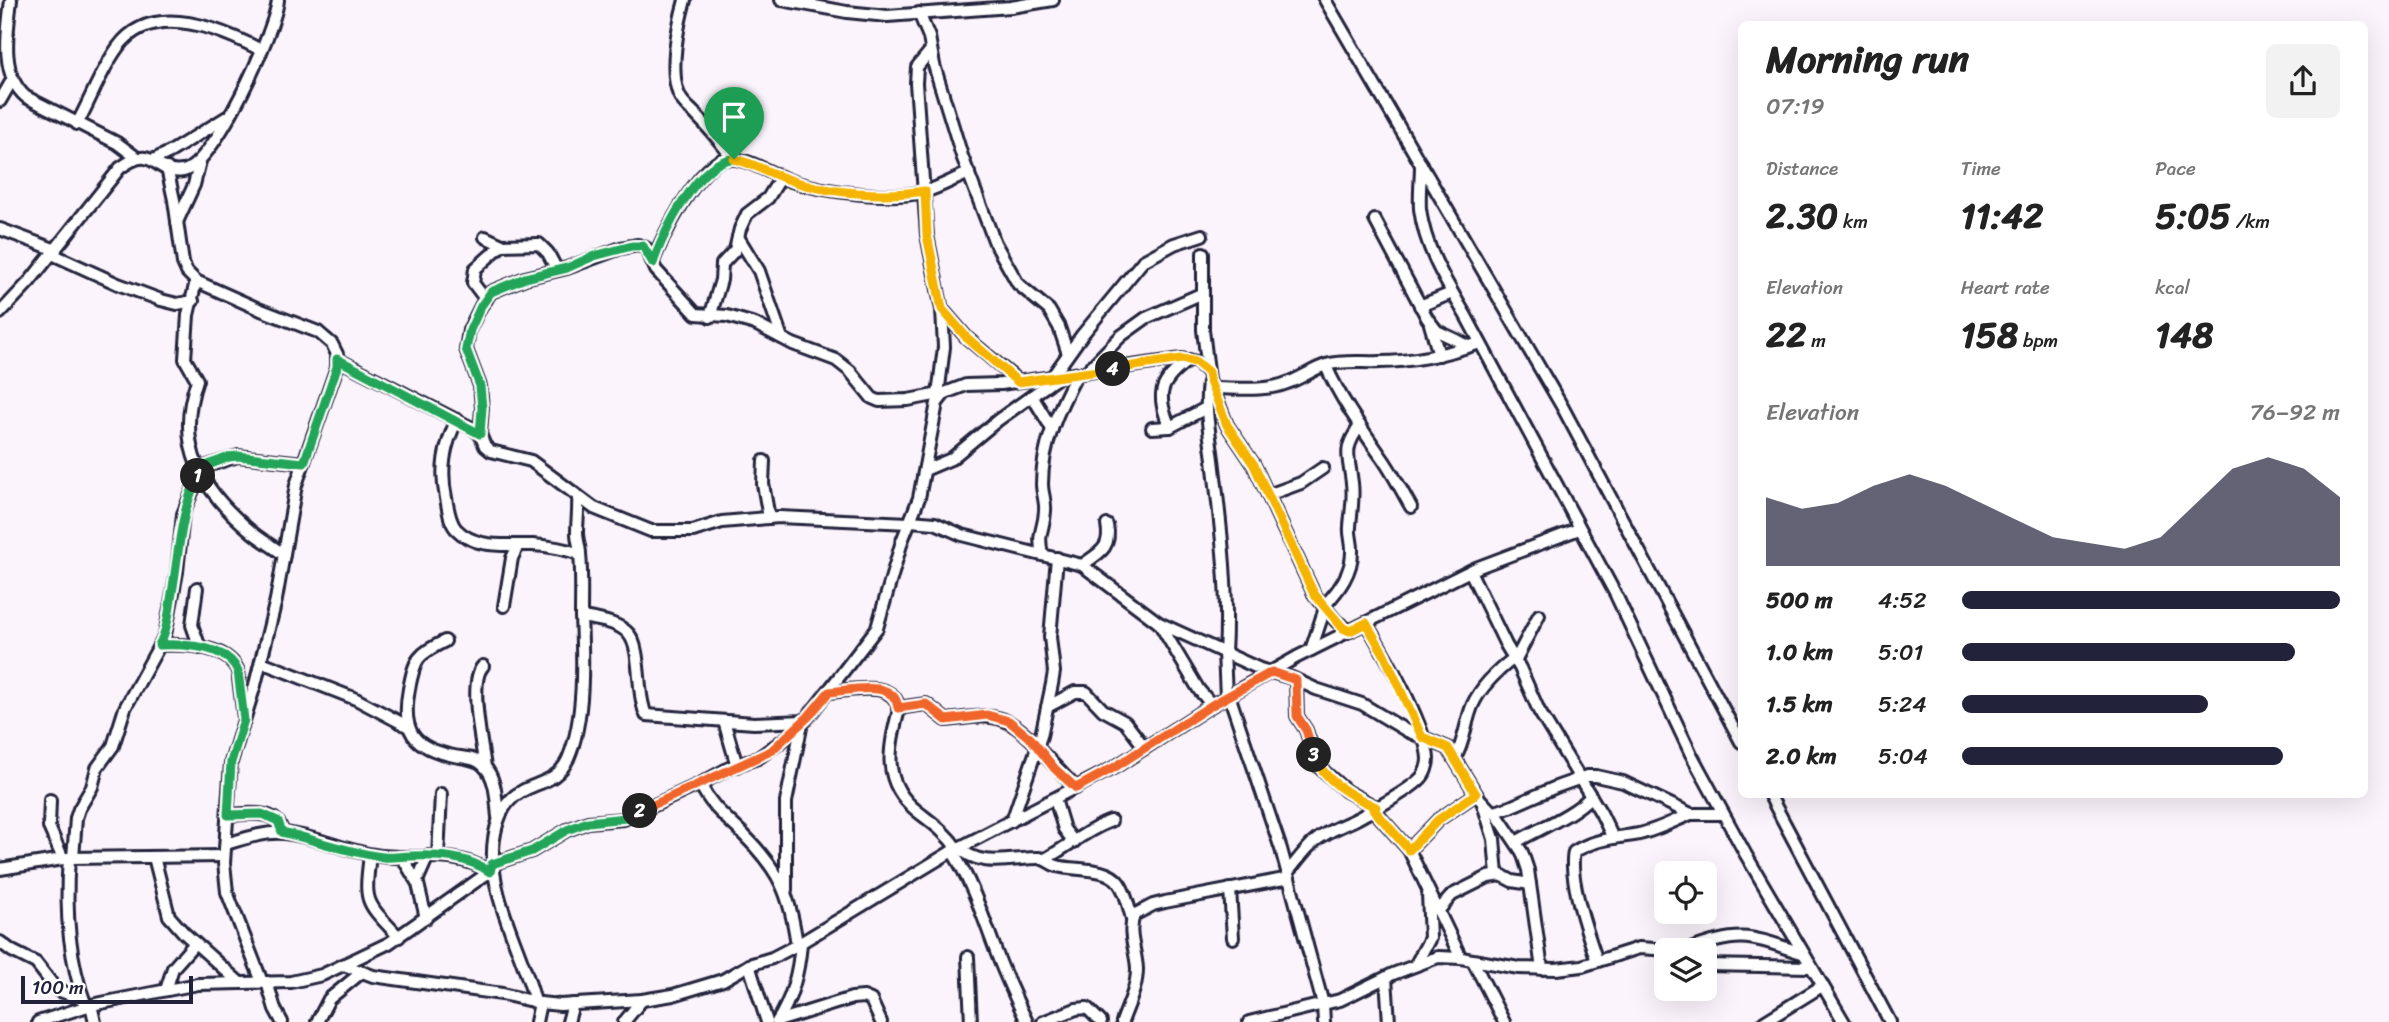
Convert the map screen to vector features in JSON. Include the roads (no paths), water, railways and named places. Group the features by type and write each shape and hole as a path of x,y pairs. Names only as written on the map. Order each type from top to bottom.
{"street":[{"path":"11,0 6,63 15,89 117,143 137,158"},
{"path":"0,313 54,252 120,168 144,157 167,168 183,171 200,161 229,116 261,50 274,23 278,0"},
{"path":"685,0 677,39 677,87 686,106 734,159"},
{"path":"781,0 821,3 847,12 887,16 963,5 1012,7 1053,0"},
{"path":"1325,0 1563,408 1738,736"},
{"path":"919,13 929,37 934,65 984,218 1013,276 1027,293 1049,310 1059,327 1068,354"},
{"path":"78,124 119,44 151,23 197,23 261,50"},
{"path":"38,1022 87,1003 198,984 239,981 290,982 311,978 344,965 399,937 491,869 532,851 567,830 588,822 625,818 758,758 771,751 803,722 877,628 919,498 934,414 941,394 944,347 942,309 927,235 916,73 917,67 931,50"},
{"path":"0,102 11,82"},
{"path":"153,160 229,116"},
{"path":"653,263 659,243 689,194 708,169 719,161 734,159 792,181 860,193 898,195 925,191 969,173"},
{"path":"177,222 196,180 200,161"},
{"path":"1421,164 1420,208 1428,244 1474,344 1616,596 1680,733 1723,814 1844,1022"},
{"path":"167,168 183,263 187,272 196,281 318,332 332,344 337,359 337,367 296,485 282,578 261,662 231,762 224,856 227,892 279,1020"},
{"path":"710,317 721,280 722,264 735,250 747,214 768,198 781,177"},
{"path":"1375,220 1420,306 1437,331 1474,344"},
{"path":"0,229 118,284 177,304 192,301"},
{"path":"925,470 951,459 1056,376 1068,354 1143,261 1174,244 1202,235"},
{"path":"485,237 502,245 538,244 548,253 557,270"},
{"path":"738,237 759,271 782,338"},
{"path":"486,300 473,283 475,269 502,245"},
{"path":"1189,360 966,385 941,394 908,400 875,400 850,371 836,360 793,344 755,324 727,316 696,314 662,278 646,248 638,245 525,278 491,292 470,330 466,349 480,386 480,434 485,446 491,451 531,460 594,508 651,531 693,531 722,522 769,518 935,523 962,535 1082,565 1159,623 1251,666 1362,704 1407,731 1448,748 1479,798 1494,839 1497,875"},
{"path":"1203,253 1203,330 1210,380 1227,425 1254,465 1314,594 1340,625 1350,631"},
{"path":"196,281 188,315 186,359 197,380 191,406 190,443 207,487 236,518 284,555"},
{"path":"1042,554 1039,531 1045,513 1042,486 1044,465 1052,429 1081,373 1121,336 1146,318 1203,293"},
{"path":"1420,306 1452,293"},
{"path":"942,309 967,338 1032,395 1052,429"},
{"path":"1430,321 1439,355"},
{"path":"1189,360 1210,380 1269,388 1286,384 1326,366 1353,361 1381,362 1439,355 1474,344"},
{"path":"337,359 480,434"},
{"path":"1170,427 1161,405 1161,393 1171,375 1189,360"},
{"path":"1326,366 1333,383 1381,456 1410,507"},
{"path":"1210,380 1206,408 1223,558 1227,621 1224,652 1228,696 1288,875 1323,1004 1324,1022"},
{"path":"1152,428 1170,427 1206,408"},
{"path":"457,420 443,454 444,485 456,529 471,539 488,545 562,549 580,554"},
{"path":"1311,650 1324,607 1341,586 1351,562 1349,532 1353,499 1347,457 1350,439 1360,426"},
{"path":"95,1022 69,942 68,858 79,809 92,787 97,768 113,746 125,708 165,635 177,572 183,514 199,471 229,457 238,456 304,463"},
{"path":"764,461 763,484 769,518"},
{"path":"1268,495 1301,483 1323,468"},
{"path":"498,817 505,804 518,792 551,777 568,759 580,701 583,652 577,531 578,496"},
{"path":"1082,565 1107,545 1107,526"},
{"path":"344,965 373,976 502,994 538,1003 642,1000 673,995 723,980 749,965 799,944 956,849 1115,767 1212,705 1311,650 1470,571 1579,529"},
{"path":"504,606 512,558 518,546"},
{"path":"1012,821 1037,747 1054,672 1050,637 1057,558"},
{"path":"1470,571 1539,711 1591,796 1613,838"},
{"path":"197,588 192,625 200,648"},
{"path":"1455,758 1461,747 1472,705 1488,681 1514,659 1539,615"},
{"path":"582,617 611,622 624,627 630,634 646,715 754,723 803,722"},
{"path":"1159,623 1199,691 1212,705"},
{"path":"1132,919 1134,915 1153,905 1288,875 1303,853 1322,835 1374,808 1421,778 1428,760 1422,737 1384,654 1366,623"},
{"path":"444,641 422,653 415,663 405,707 409,727 415,741 433,752 472,759 485,766"},
{"path":"159,645 200,648 217,653 236,665 244,720"},
{"path":"261,662 356,699 409,727"},
{"path":"483,666 477,676 477,688 485,766 493,781 498,817 491,869 538,1003 536,1022"},
{"path":"1296,680 1297,716 1306,730 1318,766 1346,791 1374,808 1409,850 1439,910 1504,1022"},
{"path":"829,692 862,688 887,691 894,695 898,708 890,756 892,777 901,797 945,832 956,849 999,960 1027,1022"},
{"path":"1047,707 1075,692 1087,692 1103,710 1125,722 1145,748"},
{"path":"898,708 926,704 946,720 987,715 1000,717 1016,725 1076,788"},
{"path":"724,720 737,766"},
{"path":"786,893 786,802 803,722"},
{"path":"1495,812 1579,779 1596,776 1623,782 1692,814"},
{"path":"700,784 718,812 743,834 776,872 792,910 800,959 790,996 778,1022"},
{"path":"417,881 433,856 441,794"},
{"path":"1516,842 1576,810 1591,796"},
{"path":"1479,798 1495,812 1522,852 1530,884 1542,969"},
{"path":"1409,850 1438,820 1479,798"},
{"path":"1771,798 1890,1022"},
{"path":"1055,799 1056,810 1064,829 1074,842"},
{"path":"50,800 49,827 68,858"},
{"path":"228,815 262,814 272,817 281,825 282,832"},
{"path":"1597,961 1581,907 1572,862 1574,852 1584,846 1638,834 1692,814 1723,814"},
{"path":"956,849 982,860 1045,859 1096,827 1111,821"},
{"path":"226,844 282,832 370,855 433,856 466,860 491,869"},
{"path":"370,855 367,896 371,906 399,937"},
{"path":"0,869 68,858 224,856"},
{"path":"154,857 169,916 239,981"},
{"path":"402,857 417,881 426,918"},
{"path":"1045,859 1053,865 1102,872 1119,882 1123,890 1132,919 1130,932 1137,970 1132,996 1122,1022"},
{"path":"1439,910 1452,895 1497,875 1530,884"},
{"path":"1230,889 1234,938"},
{"path":"1416,964 1430,937 1428,890"},
{"path":"1717,940 1740,936 1752,937 1802,953"},
{"path":"0,942 36,963 57,990 87,1003"},
{"path":"166,990 173,968 195,943"},
{"path":"1249,1022 1340,1000 1416,964 1438,957 1542,969 1582,967 1639,948 1654,949"},
{"path":"968,957 971,1022"},
{"path":"239,981 253,960"},
{"path":"749,965 768,1022"},
{"path":"1717,965 1810,967"},
{"path":"317,1022 329,999 362,972"},
{"path":"1386,978 1389,1022"},
{"path":"1764,1022 1822,986"},
{"path":"778,1022 852,998 871,1000 881,1022"},
{"path":"624,1022 642,1000"},
{"path":"568,1022 573,1004"},
{"path":"1043,1022 1076,1009 1087,1008 1101,1022"}]}
